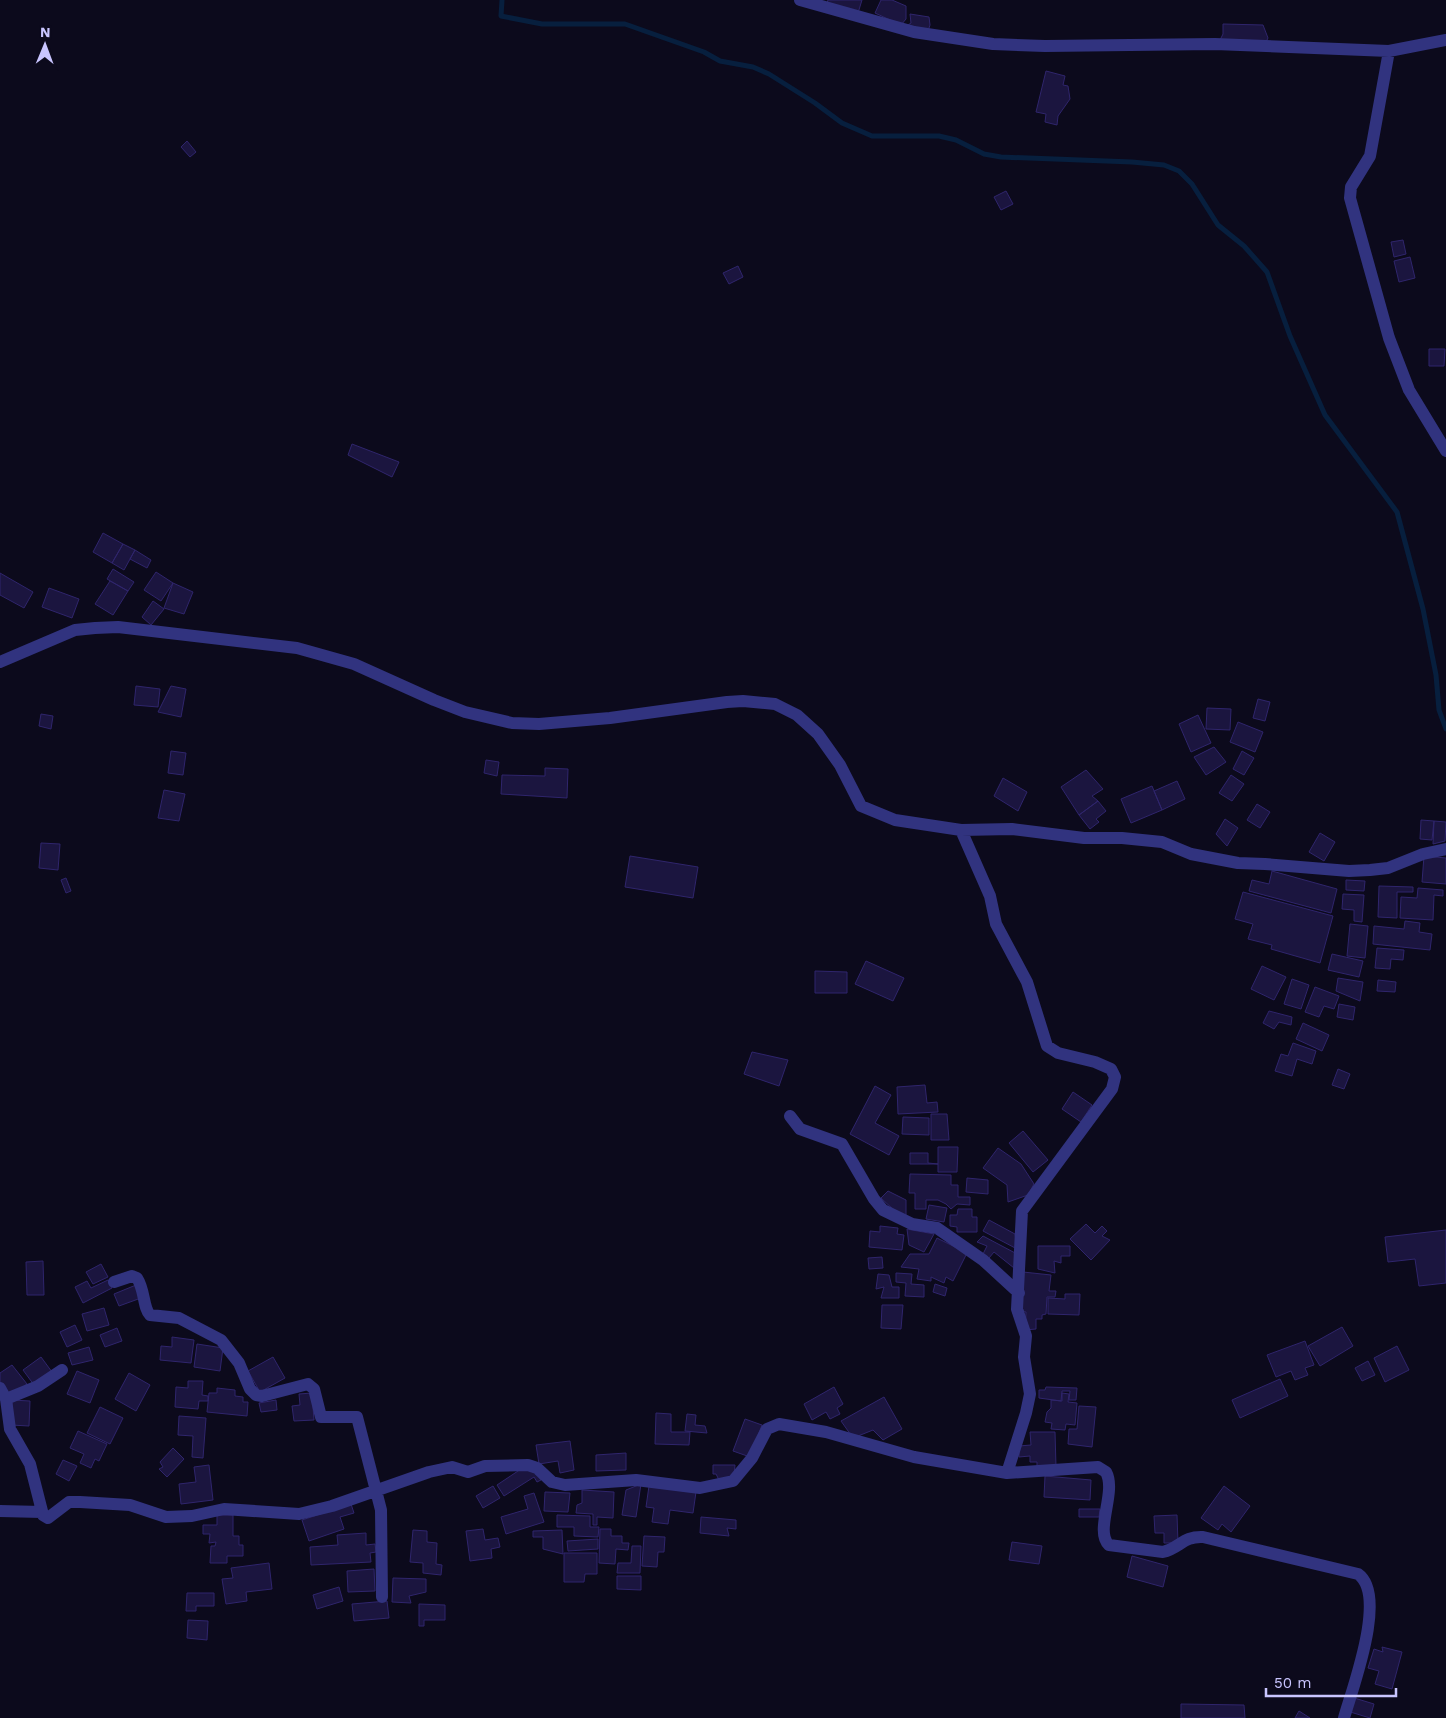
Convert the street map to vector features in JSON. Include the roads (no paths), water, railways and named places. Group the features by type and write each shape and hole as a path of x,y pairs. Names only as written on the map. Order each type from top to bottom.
{"street":[{"path":"800,0 914,32 993,44 1045,46 1215,44 1388,51 1446,40"},
{"path":"1388,51 1370,156 1351,187 1351,203 1389,338 1408,390 1446,451"},
{"path":"0,662 75,630 118,627 197,638 296,648 354,664 465,712 512,723 539,724 610,718 726,702 762,702 788,710 818,734 840,765 857,802 866,810 895,820 961,830 1012,829 1084,838 1162,842 1191,854 1238,864 1265,864 1349,872 1388,868 1423,854 1446,849"},
{"path":"961,830 990,896 996,924 1027,982 1047,1046 1058,1053 1105,1066 1113,1071 1115,1077 1112,1089 1022,1211 1018,1309 1026,1336 1024,1358 1030,1394 1007,1473"},
{"path":"790,1116 800,1129 830,1138 844,1146 874,1199 883,1210 912,1224 936,1228 984,1260 1019,1293"},
{"path":"114,1282 132,1276 138,1278 144,1290 148,1313 178,1318 221,1340 239,1362 250,1389 256,1395 262,1396 304,1384 310,1385 314,1389 321,1417 357,1417 378,1491 381,1510 382,1597"},
{"path":"62,1370 38,1386 3,1393 10,1429 30,1464 42,1512 44,1516 50,1518 69,1502 130,1505 166,1517 192,1516 218,1510 299,1514 378,1491 439,1469 452,1467 468,1472 485,1466 532,1466 552,1482 564,1485 636,1480 700,1488 733,1481 752,1458 767,1429 779,1424 826,1432 914,1457 1007,1473 1093,1467 1102,1469 1108,1475 1109,1487 1104,1536 1109,1545 1163,1552 1178,1546 1187,1538 1203,1537 1358,1574 1364,1578 1369,1592 1368,1630 1344,1718"},
{"path":"0,1512 42,1512"}],"waterway":[{"path":"502,0 501,16 542,24 625,24 704,52 720,61 753,67 769,74 815,103 842,123 872,136 939,136 956,140 984,154 1001,157 1132,162 1164,165 1179,171 1192,184 1218,225 1244,246 1267,272 1290,336 1325,415 1397,512 1423,609 1436,675 1439,710 1446,729"}]}
